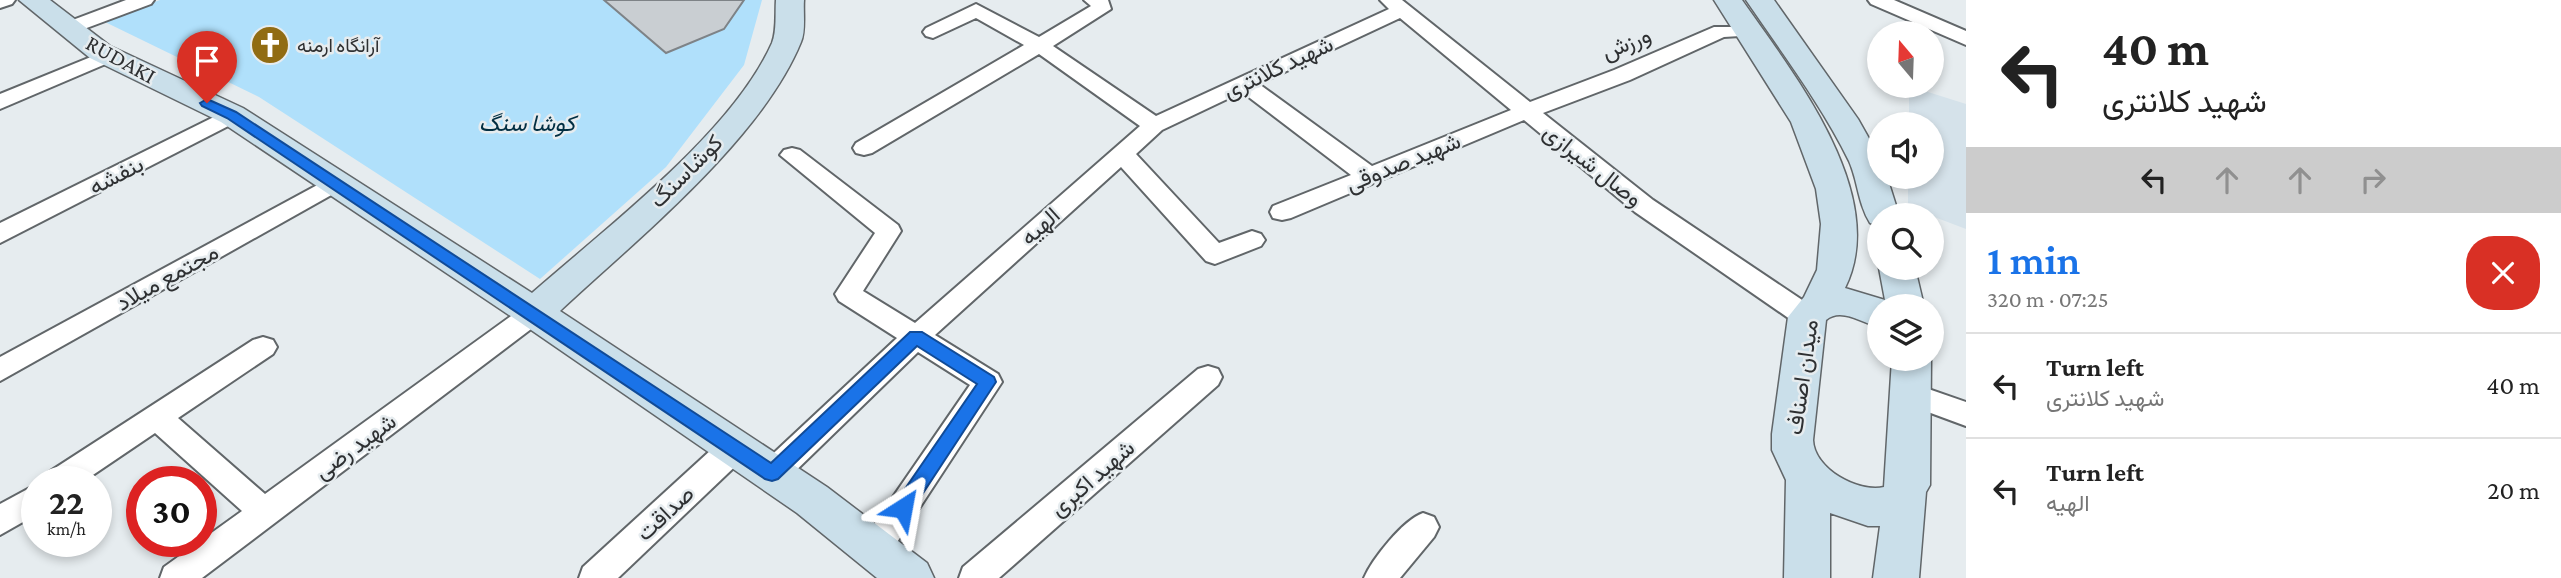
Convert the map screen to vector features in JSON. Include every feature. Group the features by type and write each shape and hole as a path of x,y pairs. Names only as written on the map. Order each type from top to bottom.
{"main road":[{"name":"RUDAKI","path":"33,0 108,56 232,115 534,313 812,500 911,578"},
{"name":"کوشاسنگ","path":"534,313 682,178 754,101 789,40 790,0"},
{"path":"1728,0 1803,113 1838,209 1838,261 1813,310"},
{"path":"1760,0 1842,119 1867,164 1878,203"},
{"name":"میدان اصناف","path":"1867,310 1845,302 1813,310 1793,452 1808,475 1835,496 1869,507 1898,503 1906,496"},
{"path":"1896,578 1909,485 1911,376"},
{"path":"1807,578 1808,475"}],"street":[{"path":"69,28 144,0"},
{"path":"863,148 1101,9 1101,4 1094,0"},
{"path":"1878,0 1966,39"},
{"name":"شهید کلانتری","path":"1154,125 1396,5"},
{"name":"وصال شیرازی","path":"1396,5 1644,206 1813,310"},
{"path":"933,33 976,10 1039,45 1154,125"},
{"name":"ورزش","path":"1525,111 1622,75 1720,31 1749,31"},
{"path":"0,102 108,56"},
{"path":"1243,83 1369,176"},
{"name":"شهید صدوقی","path":"1282,212 1525,111"},
{"name":"بنفشه","path":"0,234 232,115"},
{"name":"الهیه","path":"772,474 916,337 1154,125"},
{"path":"1122,153 1215,255 1252,240"},
{"path":"792,155 889,231 848,293 988,382 875,549"},
{"name":"مجتمع میلاد","path":"0,370 334,184"},
{"name":"شهید رضی","path":"176,578 534,313"},
{"path":"83,466 263,347"},
{"path":"1911,376 1966,414"},
{"name":"شهید اکبری","path":"975,578 1208,377"},
{"path":"157,417 264,512"},
{"name":"صداقت","path":"595,578 734,448"},
{"path":"0,521 21,507"},
{"path":"1380,578 1423,527"}],"shaded area":[{"path":"1944,97 1966,104 1966,229 1944,221 1944,203 1908,203 1908,189 1944,189 1944,112 1909,112 1909,98"}],"green space":[{"name":"کوشا سنگ","path":"160,0 762,0 744,65 666,167 540,279 259,97 103,21"}],"building":[{"path":"604,0 744,0 724,29 666,53"}],"place":[{"name":"آرانگاه ارمنه","path":"270,45"}],"route":[{"path":"207,103 232,115 534,313 772,474 916,337 988,382 903,508"}]}
